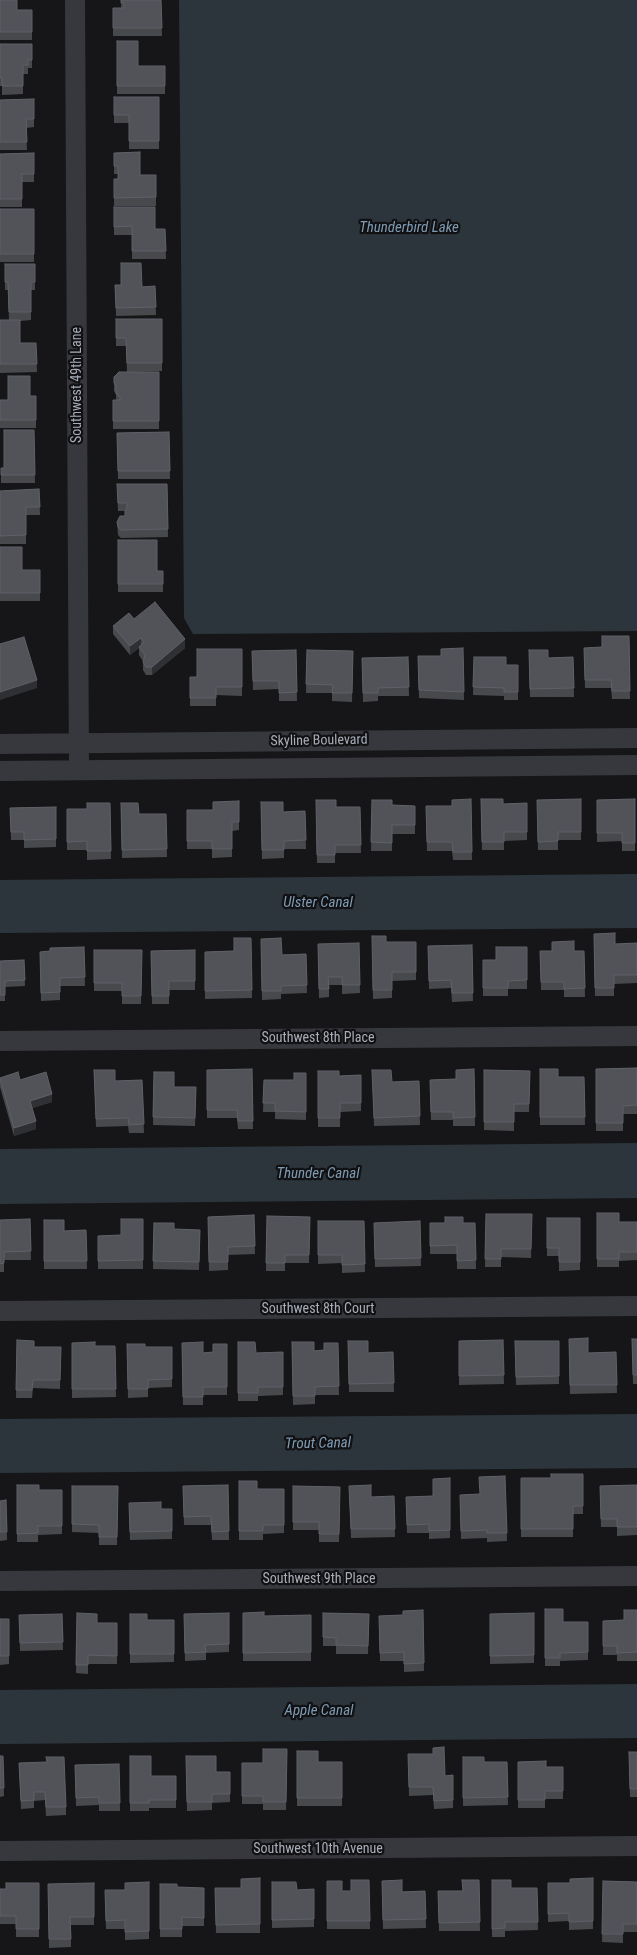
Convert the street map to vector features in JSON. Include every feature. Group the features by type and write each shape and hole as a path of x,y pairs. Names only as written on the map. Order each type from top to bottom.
{"street":[{"name":"Southwest 49th Lane","path":"75,0 79,770"},
{"name":"Skyline Boulevard","path":"0,744 637,738"},
{"name":"Skyline Boulevard","path":"0,771 637,765"},
{"name":"Southwest 8th Place","path":"0,1041 637,1036"},
{"name":"Southwest 8th Court","path":"0,1311 637,1306"},
{"name":"Southwest 9th Place","path":"0,1581 637,1576"},
{"name":"Southwest 10th Avenue","path":"0,1851 637,1846"}],"water":[{"name":"Thunderbird Lake","path":"179,0 637,0 637,631 193,634 184,618"},
{"name":"Ulster Canal","path":"637,874 637,928 0,933 0,880"},
{"name":"Thunder Canal","path":"637,1143 637,1198 0,1204 0,1149"},
{"name":"Trout Canal","path":"637,1414 637,1468 0,1473 0,1419"},
{"name":"Apple Canal","path":"637,1684 637,1738 0,1744 0,1690"}],"building":[{"path":"0,0 17,0 17,10 32,10 32,32 0,32"},
{"path":"121,0 161,0 162,28 113,28 113,8 124,8 124,3 121,3"},
{"path":"117,41 138,41 138,66 165,66 165,86 117,86"},
{"path":"0,44 32,44 32,60 28,60 28,65 23,65 23,86 2,86 2,78 0,78"},
{"path":"114,97 159,97 159,141 129,141 129,115 114,115"},
{"path":"34,99 34,119 26,119 27,142 0,142 0,100"},
{"path":"140,152 140,175 156,175 156,197 114,198 114,179 118,179 118,166 114,166 114,153"},
{"path":"34,153 34,174 22,174 22,199 0,199 0,154"},
{"path":"114,207 155,207 155,229 165,229 166,251 132,251 132,226 114,227"},
{"path":"0,209 34,209 34,254 0,254"},
{"path":"121,263 141,263 142,287 155,286 156,307 116,308 115,285 121,285"},
{"path":"5,264 35,264 35,282 31,282 31,312 9,312"},
{"path":"116,319 162,319 162,363 127,363 126,338 116,338"},
{"path":"0,320 20,320 20,343 36,343 37,364 0,364"},
{"path":"119,372 159,372 159,421 113,421 113,400 120,400 120,397 116,394 114,383 114,377"},
{"path":"8,376 30,376 30,396 36,396 36,420 0,420 0,400 8,400"},
{"path":"4,430 34,430 35,475 1,475 1,468 4,468"},
{"path":"169,432 170,471 118,471 117,433"},
{"path":"117,484 167,484 168,529 121,530 117,522 120,516 125,516 127,503 118,503"},
{"path":"39,489 40,507 26,507 26,535 0,536 0,491"},
{"path":"118,540 157,540 157,571 163,571 163,584 118,584"},
{"path":"0,547 22,547 22,570 40,570 40,593 0,593"},
{"path":"155,602 185,639 152,667 146,667 143,662 145,655 139,647 144,642 141,638 130,646 113,626 129,613 134,619"},
{"path":"602,636 629,636 630,691 612,691 611,680 585,680 584,648 602,647"},
{"path":"24,637 37,680 0,692 0,644"},
{"path":"463,648 464,692 419,690 418,656 441,656 441,649"},
{"path":"197,649 242,649 242,687 216,687 216,698 190,698 190,677 197,677"},
{"path":"296,650 297,692 279,693 279,681 253,681 252,651"},
{"path":"307,650 353,651 352,693 332,693 333,685 306,684"},
{"path":"529,650 548,650 548,658 573,657 574,688 530,689"},
{"path":"408,657 409,687 378,688 378,693 363,693 362,658"},
{"path":"474,657 506,657 506,665 518,665 518,692 504,692 504,688 473,687"},
{"path":"471,799 472,852 453,852 452,842 427,842 426,806 452,806 452,800"},
{"path":"481,799 503,799 503,804 527,803 527,832 504,832 504,842 482,842"},
{"path":"581,799 581,832 558,832 558,841 538,842 537,800"},
{"path":"635,799 635,843 622,843 622,833 597,833 597,800"},
{"path":"316,800 336,800 336,807 360,807 361,845 335,845 335,855 317,855"},
{"path":"372,800 392,800 392,805 415,806 415,825 392,825 392,843 371,842"},
{"path":"239,801 239,822 232,822 232,849 212,849 212,841 187,841 187,810 213,810 213,802"},
{"path":"261,802 283,802 283,812 305,811 306,840 284,841 284,850 262,850"},
{"path":"87,803 110,803 111,851 87,851 87,841 67,842 67,809 87,809"},
{"path":"121,803 138,803 139,814 166,814 167,849 122,850"},
{"path":"56,807 56,839 24,840 24,832 11,832 10,808"},
{"path":"615,933 615,944 637,943 637,975 614,975 614,988 595,988 594,934"},
{"path":"372,936 386,936 386,942 416,942 416,972 392,972 392,990 373,990"},
{"path":"234,938 251,938 252,990 205,991 205,952 234,951"},
{"path":"281,938 282,955 306,954 307,985 281,986 281,991 262,991 261,939"},
{"path":"574,941 574,951 584,951 585,988 564,989 564,982 541,982 540,951 552,951 552,942"},
{"path":"359,943 360,985 342,985 342,977 328,977 329,989 319,989 318,944"},
{"path":"472,945 473,993 452,993 451,980 429,981 428,946"},
{"path":"84,947 85,977 60,978 60,992 41,993 40,952 50,951 50,948"},
{"path":"496,947 527,947 527,980 508,981 508,988 483,988 483,960 496,960"},
{"path":"94,950 142,950 141,996 122,996 122,983 94,983"},
{"path":"195,950 195,981 169,981 169,996 152,996 151,951"},
{"path":"24,960 25,980 5,981 5,995 0,995 0,961"},
{"path":"637,1068 637,1105 623,1106 623,1123 596,1123 596,1069"},
{"path":"252,1069 253,1121 238,1121 237,1110 207,1110 207,1070"},
{"path":"474,1069 475,1117 453,1118 453,1112 431,1112 430,1080 456,1079 456,1070"},
{"path":"540,1069 558,1069 558,1077 584,1077 585,1117 540,1117"},
{"path":"94,1070 115,1070 115,1081 142,1080 144,1124 129,1125 128,1118 96,1119"},
{"path":"372,1070 391,1070 392,1082 419,1081 420,1116 374,1118"},
{"path":"484,1070 530,1071 529,1104 514,1104 514,1122 484,1122"},
{"path":"318,1071 339,1071 339,1076 361,1075 361,1103 340,1103 340,1118 318,1118"},
{"path":"18,1072 20,1080 46,1072 52,1094 30,1101 36,1121 14,1128 0,1078"},
{"path":"154,1072 174,1072 174,1087 196,1087 195,1118 153,1117"},
{"path":"294,1073 306,1073 306,1112 275,1111 275,1103 263,1103 264,1080 294,1080"},
{"path":"597,1213 619,1213 619,1222 637,1222 637,1252 619,1252 619,1259 597,1259"},
{"path":"486,1214 532,1214 531,1249 501,1249 501,1259 485,1259"},
{"path":"254,1215 255,1246 228,1247 228,1262 209,1262 208,1217"},
{"path":"267,1216 310,1217 309,1255 285,1255 285,1263 266,1263"},
{"path":"445,1217 463,1217 463,1223 475,1223 476,1260 457,1261 457,1245 430,1246 430,1223 445,1223"},
{"path":"547,1218 580,1218 580,1262 559,1262 559,1248 547,1248"},
{"path":"30,1219 31,1251 4,1252 4,1263 0,1264 0,1220"},
{"path":"121,1219 143,1219 143,1260 98,1261 98,1236 121,1235"},
{"path":"44,1220 64,1220 64,1231 86,1230 87,1261 44,1261"},
{"path":"318,1221 364,1221 365,1264 342,1265 342,1255 318,1255"},
{"path":"420,1221 421,1258 375,1259 374,1223"},
{"path":"154,1223 174,1223 174,1229 200,1230 199,1262 153,1261"},
{"path":"588,1338 588,1353 616,1352 617,1385 570,1385 569,1339"},
{"path":"632,1339 637,1339 637,1375 633,1375"},
{"path":"17,1340 34,1341 34,1347 61,1347 60,1380 33,1380 32,1390 16,1390"},
{"path":"503,1340 504,1375 459,1376 459,1341"},
{"path":"348,1341 368,1341 368,1353 393,1352 394,1383 349,1384"},
{"path":"515,1341 559,1341 559,1376 516,1377"},
{"path":"95,1342 95,1346 115,1346 116,1389 72,1389 72,1343"},
{"path":"203,1342 203,1353 213,1352 213,1344 227,1344 227,1387 203,1387 203,1397 183,1397 182,1343"},
{"path":"238,1342 255,1342 256,1353 283,1352 283,1387 258,1387 258,1393 238,1393"},
{"path":"292,1342 314,1342 314,1351 324,1350 324,1343 338,1343 339,1386 315,1387 315,1396 293,1396"},
{"path":"127,1344 145,1344 145,1347 172,1347 172,1379 148,1380 148,1389 128,1389"},
{"path":"551,1474 583,1474 583,1506 573,1506 573,1529 521,1529 521,1478 551,1478"},
{"path":"505,1476 507,1533 487,1533 487,1530 461,1531 460,1495 480,1494 479,1477"},
{"path":"450,1478 450,1530 429,1531 429,1524 407,1525 406,1497 433,1496 433,1479"},
{"path":"239,1481 257,1481 257,1489 284,1489 284,1525 263,1525 263,1531 239,1531"},
{"path":"17,1485 39,1485 39,1490 62,1490 62,1526 38,1526 38,1533 17,1534"},
{"path":"228,1485 229,1531 212,1532 211,1516 184,1517 183,1486"},
{"path":"371,1485 371,1497 394,1496 395,1529 351,1529 349,1486"},
{"path":"637,1485 637,1527 617,1527 617,1519 601,1519 600,1486"},
{"path":"72,1486 118,1486 117,1537 99,1537 99,1525 72,1524"},
{"path":"293,1486 340,1487 339,1534 319,1534 319,1522 293,1522"},
{"path":"6,1500 7,1532 0,1532 0,1501"},
{"path":"161,1502 161,1509 172,1509 172,1531 130,1532 129,1503"},
{"path":"545,1609 563,1609 563,1622 588,1622 588,1652 560,1653 560,1658 545,1658"},
{"path":"423,1610 424,1663 404,1664 404,1652 380,1653 379,1616 403,1615 403,1611"},
{"path":"624,1610 637,1610 637,1652 617,1653 617,1646 603,1646 603,1621 624,1620"},
{"path":"264,1612 264,1616 311,1615 311,1652 243,1653 243,1613"},
{"path":"77,1613 97,1614 97,1623 117,1623 117,1656 88,1655 88,1665 76,1665"},
{"path":"229,1613 229,1644 205,1645 206,1652 185,1653 184,1614"},
{"path":"323,1613 369,1614 368,1646 336,1645 336,1638 323,1637"},
{"path":"534,1613 534,1655 490,1656 490,1614"},
{"path":"62,1614 63,1642 20,1643 19,1615"},
{"path":"130,1614 147,1614 147,1620 174,1620 174,1654 130,1654"},
{"path":"0,1619 9,1619 9,1656 0,1656"},
{"path":"444,1747 445,1776 453,1775 453,1800 434,1801 433,1787 409,1787 408,1754 433,1754 433,1748"},
{"path":"263,1749 287,1749 286,1802 263,1802 263,1796 242,1796 242,1763 263,1763"},
{"path":"297,1751 318,1751 318,1762 342,1762 342,1798 297,1798"},
{"path":"629,1752 637,1752 637,1789 630,1789"},
{"path":"0,1756 3,1756 4,1788 0,1788"},
{"path":"130,1756 151,1756 151,1776 176,1776 176,1800 149,1800 149,1803 130,1803"},
{"path":"186,1756 216,1756 216,1772 230,1772 230,1794 212,1794 212,1802 187,1802"},
{"path":"46,1757 64,1757 66,1807 46,1807 45,1792 34,1792 34,1800 21,1801 19,1763 47,1762"},
{"path":"463,1757 484,1757 484,1762 507,1762 508,1797 463,1798"},
{"path":"546,1761 546,1767 563,1767 563,1791 545,1791 545,1800 518,1800 518,1762"},
{"path":"119,1764 120,1803 99,1803 99,1797 76,1798 75,1765"},
{"path":"260,1878 260,1924 216,1925 215,1888 241,1888 241,1879"},
{"path":"593,1878 593,1921 569,1922 569,1913 548,1914 548,1883 570,1883 570,1879"},
{"path":"351,1880 369,1880 370,1921 327,1921 327,1881 342,1881 342,1891 351,1891"},
{"path":"402,1880 402,1892 425,1891 426,1919 383,1920 382,1881"},
{"path":"462,1880 479,1880 480,1922 439,1923 438,1891 463,1891"},
{"path":"492,1880 511,1880 511,1888 537,1888 538,1922 505,1922 505,1928 492,1929"},
{"path":"603,1881 637,1882 637,1924 623,1924 623,1934 602,1934"},
{"path":"149,1882 149,1931 125,1932 125,1920 106,1921 105,1890 125,1890 125,1883"},
{"path":"272,1882 296,1882 297,1890 314,1889 314,1919 272,1920"},
{"path":"6,1883 39,1883 39,1929 16,1929 16,1916 0,1916 0,1889 6,1889"},
{"path":"94,1883 94,1917 70,1917 71,1939 49,1939 48,1884"},
{"path":"160,1884 177,1884 177,1887 204,1888 204,1918 182,1917 182,1929 160,1929"}]}
